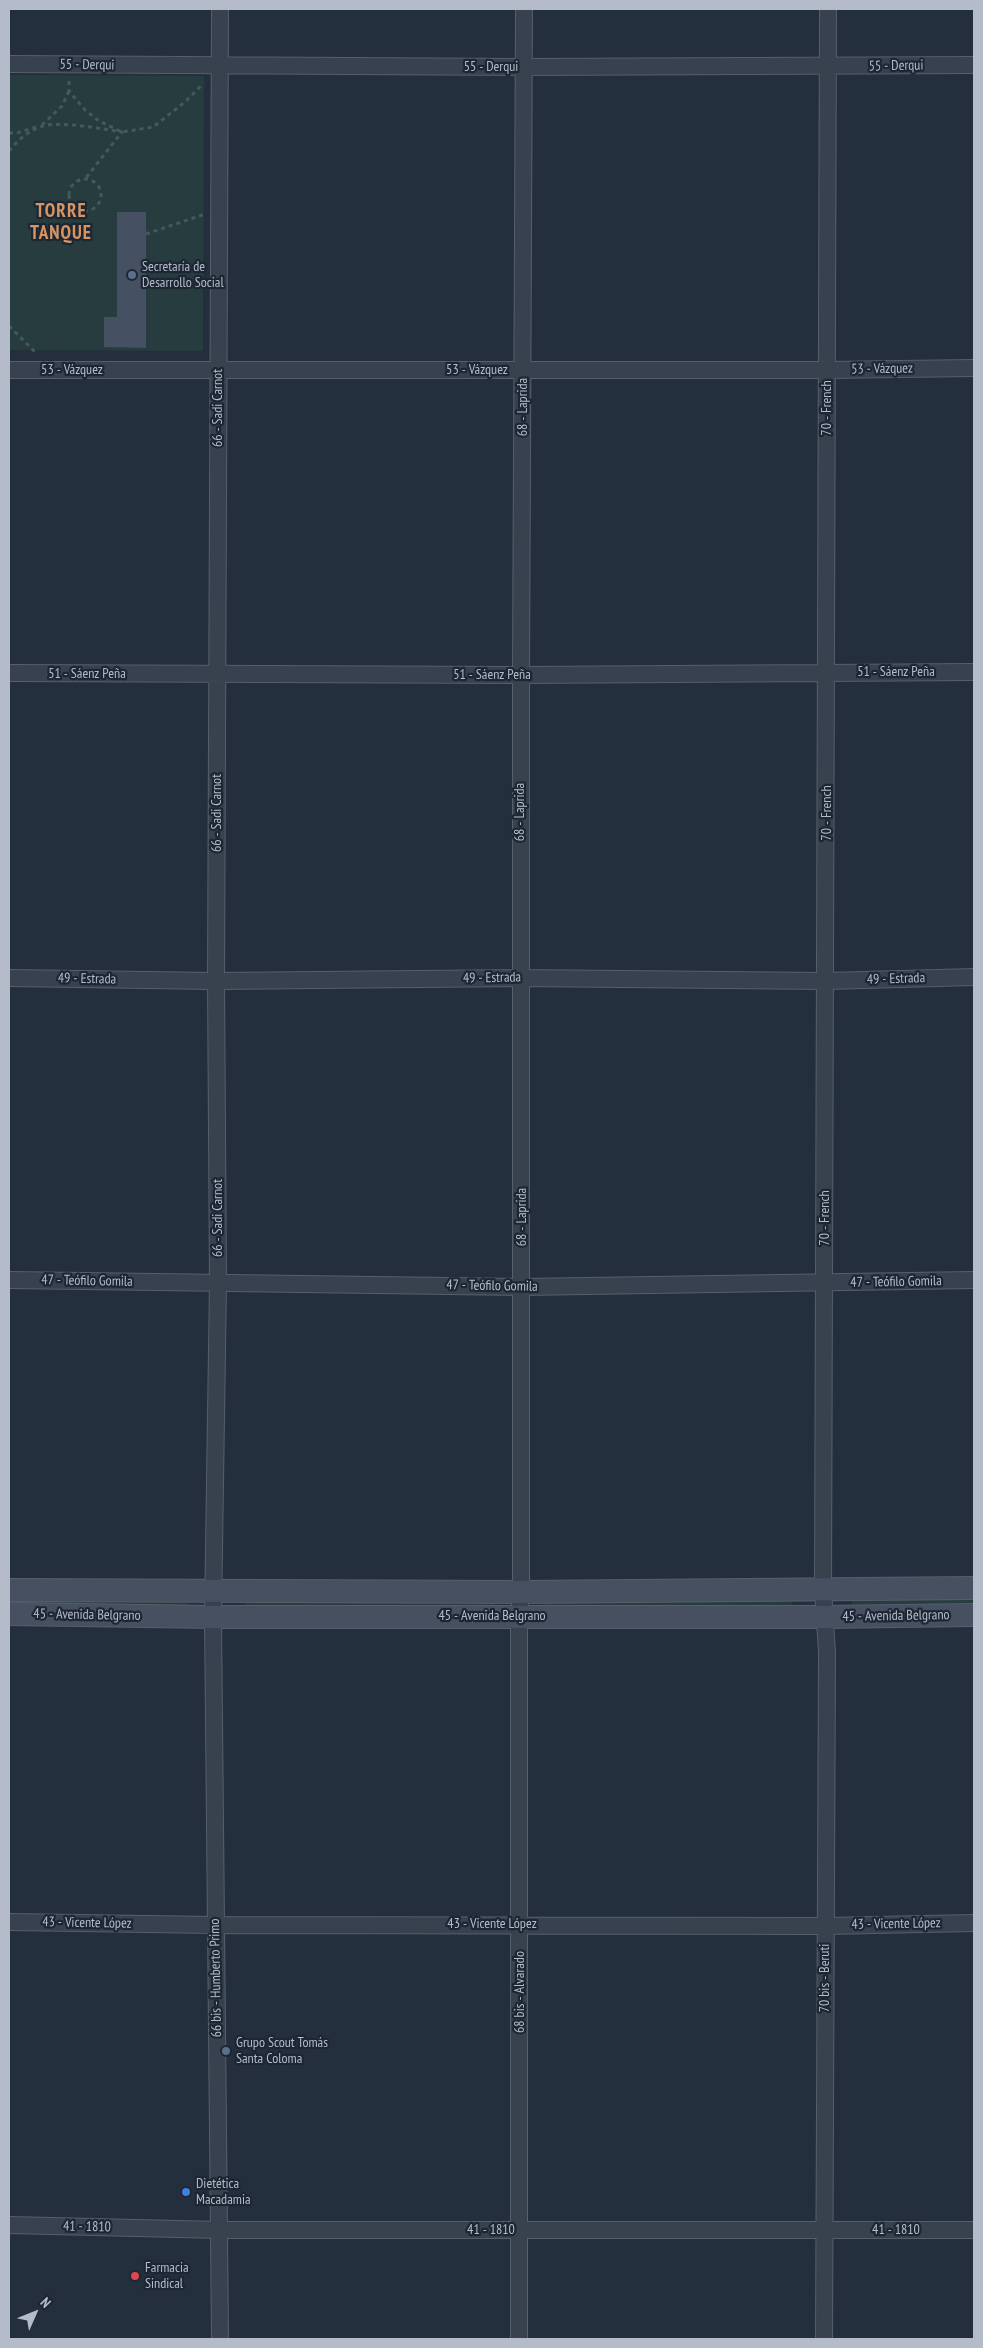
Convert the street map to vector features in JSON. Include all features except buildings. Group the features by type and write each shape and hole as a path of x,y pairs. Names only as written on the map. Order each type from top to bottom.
{"main road":[{"name":"45 - Avenida Belgrano","path":"9,1590 214,1589 521,1592 974,1588"},
{"name":"45 - Avenida Belgrano","path":"9,1614 213,1617 519,1615 825,1617 974,1615"}],"street":[{"name":"66 - Sadi Carnot","path":"213,1617 218,1282 216,981 218,67 220,9"},
{"name":"68 - Laprida","path":"519,1615 521,1592 522,1287 520,978 524,9"},
{"name":"70 - French","path":"825,1617 823,1590 827,981 828,9"},
{"name":"55 - Derqui","path":"9,64 218,67 827,67 974,65"},
{"name":"53 - Vázquez","path":"9,370 827,370 974,368"},
{"name":"51 - Sáenz Peña","path":"9,674 521,676 974,672"},
{"name":"49 - Estrada","path":"9,978 216,981 520,978 827,981 974,977"},
{"name":"47 - Teófilo Gomila","path":"9,1280 522,1287 974,1280"},
{"name":"68 bis - Alvarado","path":"519,1615 520,2339"},
{"name":"66 bis - Humberto Primo","path":"213,1617 215,1925 221,2230 220,2339"},
{"name":"70 bis - Beruti","path":"824,2339 827,1652 825,1617"},
{"name":"43 - Vicente López","path":"9,1922 215,1925 825,1926 974,1923"},
{"name":"41 - 1810","path":"9,2225 221,2230 974,2230"}],"path":[{"path":"9,151 19,140 41,126 62,106 69,91 69,64"},
{"path":"9,132 17,133 41,126 77,126 122,132 153,127 185,102 218,67"},
{"path":"69,91 85,110 99,121 122,132"},
{"path":"85,179 95,182 99,187 101,196 93,209 83,211 71,202 69,191 75,182 85,179 122,132"},
{"path":"146,234 218,209"},
{"path":"9,326 53,370"}],"green space":[{"path":"9,75 204,76 203,351 9,350"},
{"path":"542,1598 792,1599 792,1606 542,1605"},
{"path":"974,1598 974,1605 852,1607 852,1600"},
{"path":"245,1599 495,1600 495,1607 245,1607"},
{"path":"9,1600 188,1600 188,1607 9,1607"}],"place":[{"name":"Secretaría de Desarrollo Social","path":"132,275"},
{"name":"Grupo Scout Tomás Santa Coloma","path":"226,2051"},
{"name":"Dietética Macadamia","path":"186,2192"},
{"name":"Farmacia Sindical","path":"135,2276"}],"district":[{"name":"TORRE TANQUE","path":"61,223"}]}
